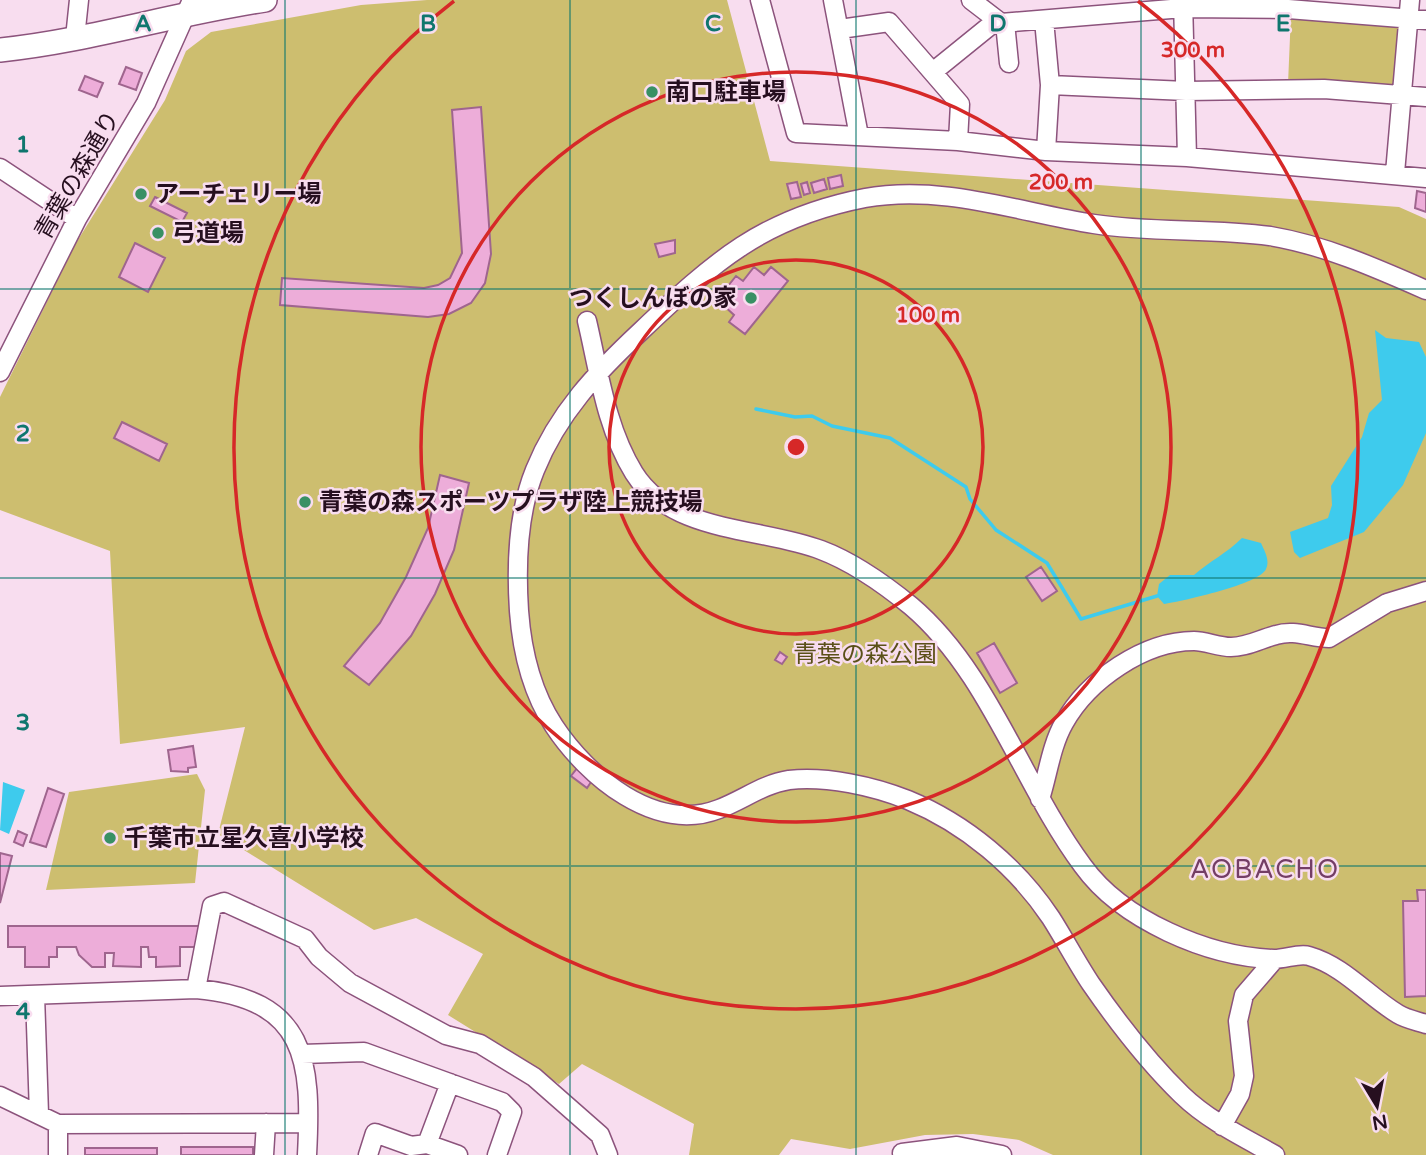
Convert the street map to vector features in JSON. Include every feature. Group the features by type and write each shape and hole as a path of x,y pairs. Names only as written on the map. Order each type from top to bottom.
{"main road":[{"path":"0,50 75,38 190,6 265,0"}],"street":[{"path":"75,38 79,0"},
{"path":"760,0 796,133 958,141 1046,151 1188,157 1395,173 1426,178"},
{"path":"834,0 859,136"},
{"path":"971,0 1001,22 1009,63"},
{"path":"934,71 1001,22 1044,20 1183,4 1415,12 1395,173"},
{"path":"1183,4 1188,157"},
{"name":"青葉の森通り","path":"0,372 77,219 146,103 190,6"},
{"path":"1044,20 1051,85 1046,151"},
{"path":"840,29 889,22 960,104 958,141"},
{"path":"1051,85 1186,91 1324,89 1403,93 1426,97"},
{"path":"0,168 77,219"},
{"path":"1275,1155 1222,1126 1185,1098 1132,1038 1087,978 1049,916 1021,878 959,828 908,800 853,785 813,779 783,781 703,814 671,816 628,796 571,750 550,720 528,673 520,617 519,547 524,508 534,472 554,431 581,390 690,283 727,253 777,225 865,198 905,193 954,196 1036,215 1119,228 1223,231 1275,237 1326,250 1426,290"},
{"path":"587,321 619,446 636,476 659,500 701,521 780,537 822,550 875,580 911,606 952,649 974,680 1040,799 1085,869 1122,905 1183,939 1275,959 1308,955 1345,975 1400,1016 1426,1024"},
{"path":"1040,799 1063,724 1077,703 1099,681 1134,657 1158,647 1194,641 1228,648 1253,645 1276,635 1296,632 1329,638 1387,603 1426,591"},
{"path":"196,989 212,906 224,902 305,939 319,957 350,984 446,1035 480,1044 534,1077 600,1135 608,1155"},
{"path":"1222,1126 1240,1094 1244,1076 1238,1021 1244,995 1275,959"},
{"path":"0,996 196,989 237,995 275,1013 294,1035 302,1054 309,1122 307,1155"},
{"path":"35,995 39,1114"},
{"path":"302,1054 346,1050 364,1052 502,1102 512,1112 497,1155"},
{"path":"427,1144 450,1083"},
{"path":"0,1096 58,1124 309,1122"},
{"path":"58,1124 58,1155"},
{"path":"264,1155 266,1124"},
{"path":"368,1155 375,1133 411,1146 427,1144 458,1155"},
{"path":"902,1153 957,1146 1002,1155"}],"green space":[{"name":"青葉の森公園","path":"427,0 727,0 770,161 1399,207 1426,219 1426,1155 1053,1155 1019,1140 973,1134 925,1135 850,1149 791,1139 779,1155 689,1155 694,1124 582,1064 559,1084 448,1015 483,954 416,918 374,930 218,834 245,727 120,744 110,551 0,510 0,397 76,243 165,100 186,51 211,32 361,5"},
{"path":"1291,13 1400,19 1393,85 1288,84"},
{"path":"197,774 205,790 195,883 46,890 69,792"}],"water":[{"path":"1375,330 1386,338 1419,342 1426,357 1426,433 1403,485 1364,532 1300,558 1294,552 1290,532 1328,518 1332,505 1331,486 1362,437 1369,413 1382,400"},
{"path":"1242,538 1261,543 1267,562 1261,575 1236,586 1174,602 1164,604 1157,596 1159,584 1170,575 1194,575"},
{"path":"3,782 25,790 9,834 0,830"}],"building":[{"path":"126,67 142,73 136,90 119,84"},
{"path":"85,76 103,83 97,97 79,90"},
{"path":"481,107 491,254 485,283 471,303 449,314 428,317 280,305 282,278 424,288 438,285 450,278 462,253 452,110"},
{"path":"841,175 843,186 830,189 828,178"},
{"path":"824,179 827,189 814,193 811,183"},
{"path":"797,182 801,197 791,199 787,184"},
{"path":"807,182 810,193 804,195 801,184"},
{"path":"1417,191 1426,193 1426,212 1415,208"},
{"path":"155,197 187,213 182,222 150,206"},
{"path":"675,240 675,253 659,257 655,244"},
{"path":"135,243 165,258 148,292 119,277"},
{"name":"つくしんぼの家","path":"754,267 764,275 771,267 788,281 745,334 729,322 734,315 723,305 735,291 728,286 736,276 743,281"},
{"path":"122,422 167,444 159,461 114,438"},
{"path":"440,475 469,483 454,550 435,594 411,636 369,685 344,666 380,623 406,577 428,528"},
{"path":"1041,567 1057,591 1042,601 1026,577"},
{"path":"994,643 1017,683 1000,693 977,653"},
{"path":"780,652 787,657 782,664 775,660"},
{"path":"193,746 196,767 188,768 188,772 171,771 168,750"},
{"path":"578,767 593,779 587,788 571,776"},
{"path":"48,788 64,794 46,847 30,842"},
{"path":"18,831 27,835 23,846 14,842"},
{"path":"0,853 12,856 0,903"},
{"path":"1417,890 1426,890 1426,996 1405,997 1403,901 1418,901"},
{"path":"8,926 199,926 199,947 180,947 180,966 156,967 156,957 149,957 148,947 141,947 141,967 113,966 114,953 105,953 105,967 92,967 79,955 76,947 57,947 57,957 49,957 49,967 25,967 25,947 8,947"},
{"path":"181,1147 253,1147 253,1155 181,1155"},
{"path":"85,1148 157,1148 157,1155 85,1155"}],"waterway":[{"path":"756,409 795,417 812,416 832,426 890,438 966,487 970,499 996,530 1047,563 1081,619 1157,596"}],"place":[{"name":"南口駐車場","path":"652,92"},
{"name":"アーチェリー場","path":"141,194"},
{"name":"弓道場","path":"158,233"},
{"name":"つくしんぼの家","path":"751,298"},
{"name":"青葉の森スポーツプラザ陸上競技場","path":"305,502"},
{"name":"千葉市立星久喜小学校","path":"110,838"}],"district":[{"name":"AOBACHO","path":"1265,869"}]}
